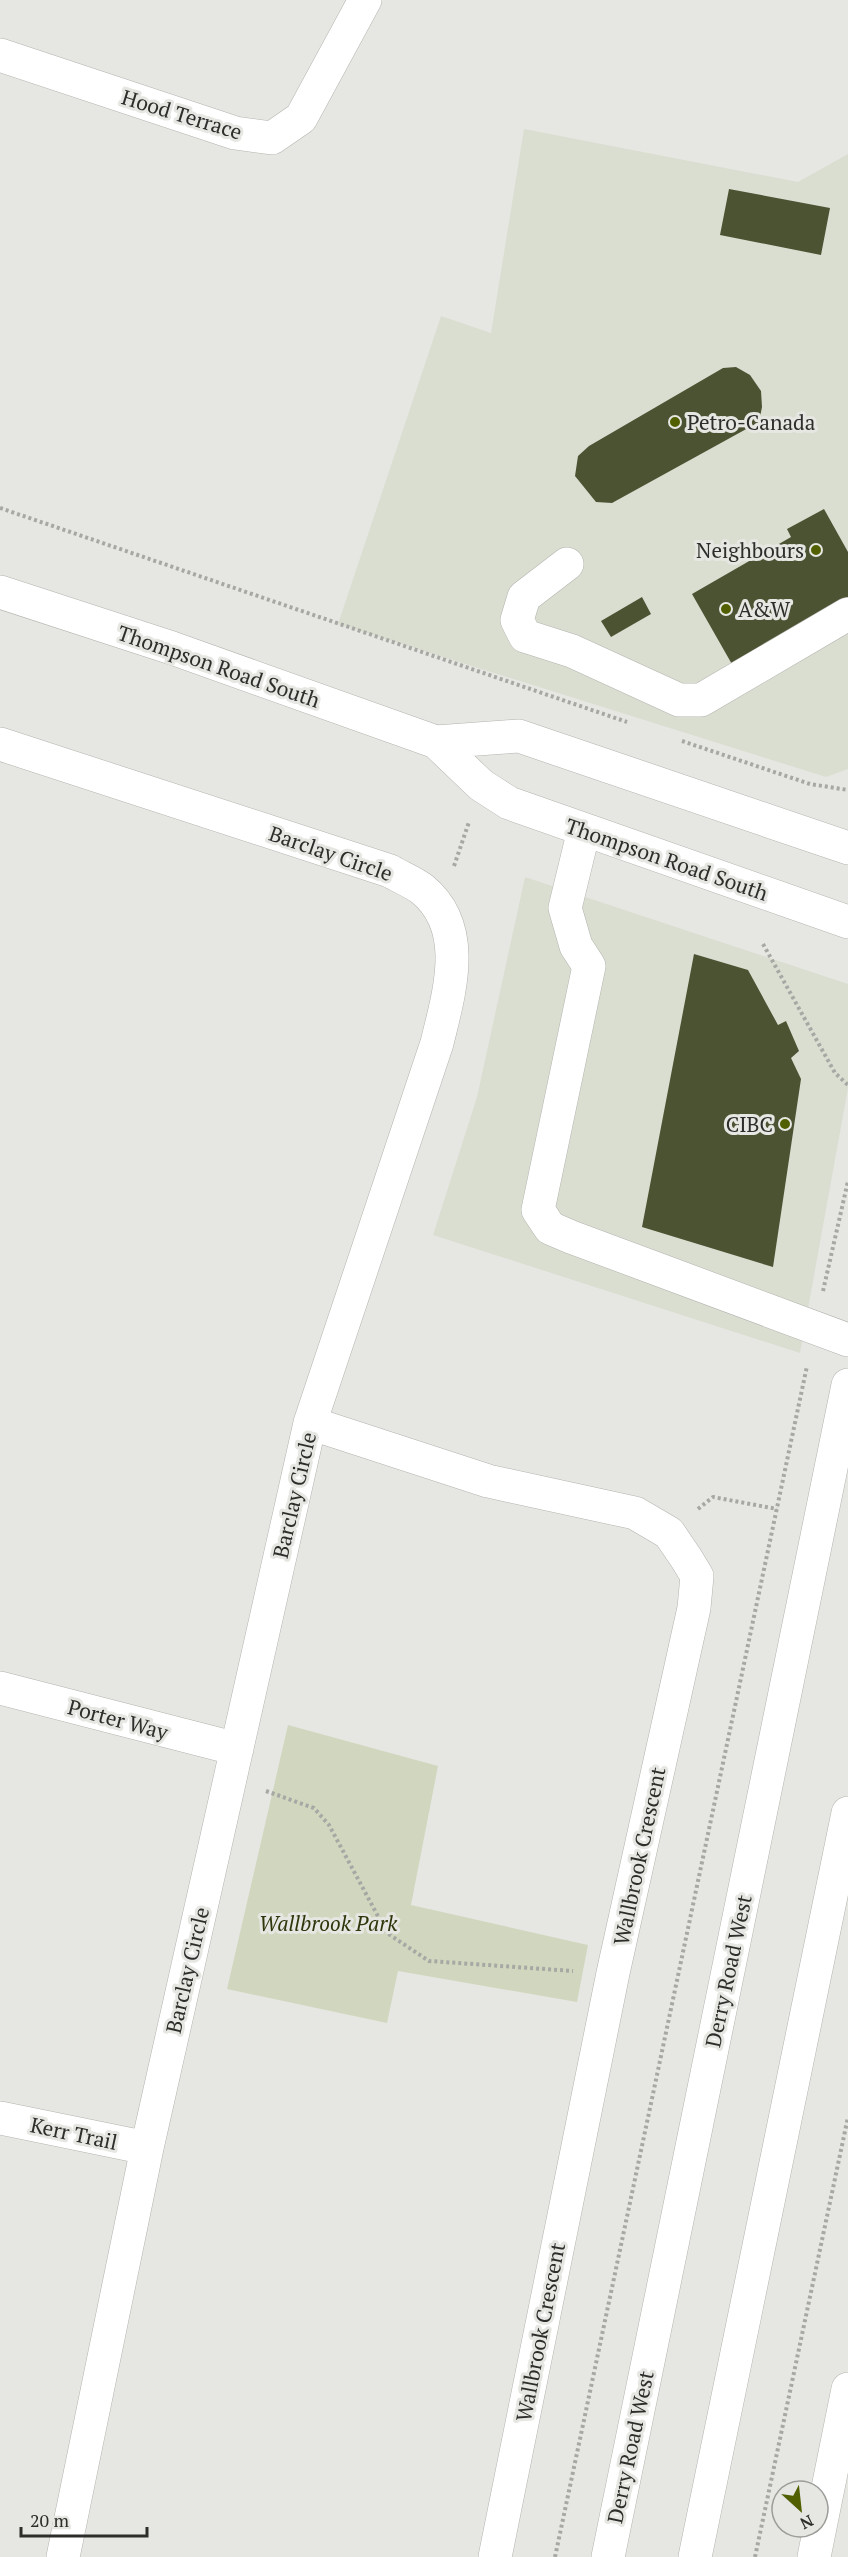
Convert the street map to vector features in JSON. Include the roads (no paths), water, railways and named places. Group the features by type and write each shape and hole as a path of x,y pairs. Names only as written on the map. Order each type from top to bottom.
{"street":[{"name":"Hood Terrace","path":"0,55 235,133 272,138 302,118 365,0"},
{"path":"567,564 524,597 517,620 525,636 572,651 679,700 701,699 848,614"},
{"name":"Thompson Road South","path":"0,592 172,648 436,742 519,736 848,848"},
{"name":"Thompson Road South","path":"436,742 481,785 509,803 848,922"},
{"name":"Barclay Circle","path":"0,744 390,870 422,889 440,910 449,927 452,940 451,984 437,1043 310,1423 147,2148 63,2557"},
{"path":"584,830 565,908 576,946 589,966 538,1210 550,1228 571,1237 848,1340"},
{"name":"Derry Road West","path":"608,2557 848,1385"},
{"name":"Wallbrook Crescent","path":"310,1423 488,1481 635,1513 669,1533 697,1576 694,1608 613,1974 495,2557"},
{"name":"Porter Way","path":"0,1688 234,1764"},
{"path":"695,2557 846,1832"},
{"name":"Kerr Trail","path":"0,2118 147,2148"},
{"path":"814,2557 848,2389"}],"place":[{"name":"Petro-Canada","path":"675,422"},
{"name":"Neighbours","path":"816,550"},
{"name":"A&W","path":"726,609"},
{"name":"CIBC","path":"785,1124"}],"park label":[{"name":"Wallbrook Park","path":"328,1923"}]}
